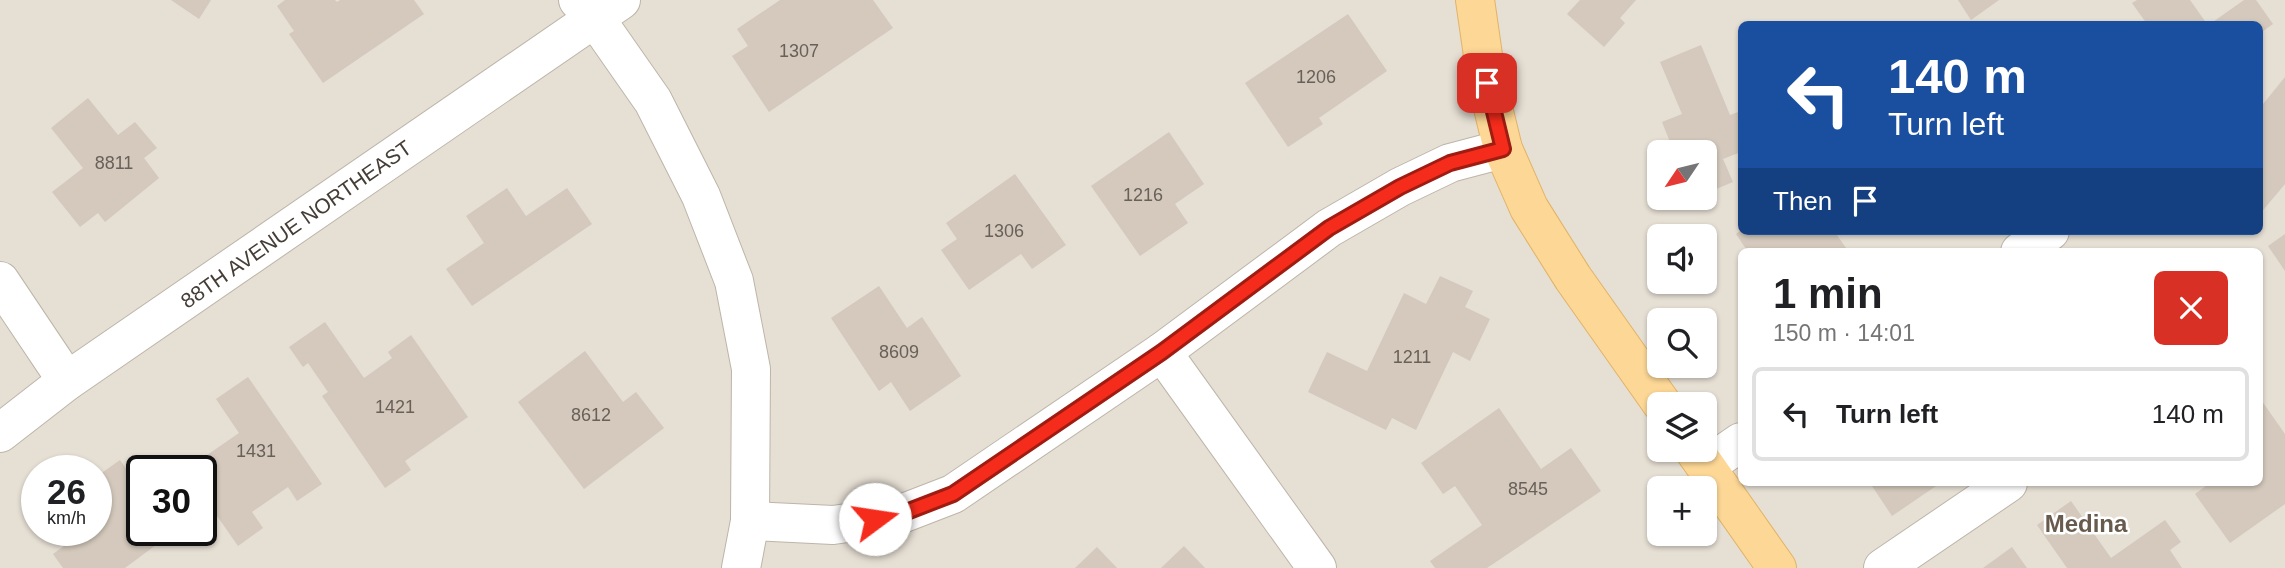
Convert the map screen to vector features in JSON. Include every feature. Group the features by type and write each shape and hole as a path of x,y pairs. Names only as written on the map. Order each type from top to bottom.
{"main road":[{"path":"1475,0 1487,83 1503,149 1529,208 1573,278 1654,392"},
{"path":"1703,462 1777,568"}],"street":[{"path":"598,6 653,102 701,196 734,281 751,369 750,521 741,568"},
{"name":"88TH AVENUE NORTHEAST","path":"0,433 67,381 598,6"},
{"path":"750,521 833,525 896,516 953,494 1162,352 1329,228 1400,187 1450,163 1503,149"},
{"path":"2026,248 2044,235"},
{"path":"0,281 67,381"},
{"path":"1162,352 1317,568"},
{"path":"1717,451 1738,443"},
{"path":"1883,568 2004,486"}],"shaded area":[{"path":"0,0 2285,0 2285,568 0,568"}],"building":[{"path":"171,0 211,0 199,19"},
{"path":"285,0 414,0 424,14 323,83 289,34 294,31 277,6"},
{"path":"780,0 873,0 893,28 769,112 732,56 748,46 737,29"},
{"path":"1580,0 1636,0 1620,18 1625,23 1604,47 1567,14"},
{"path":"1958,0 1999,0 1971,20"},
{"path":"2137,0 2190,0 2205,21 2145,21 2132,3"},
{"path":"2244,0 2256,0 2273,24 2263,31 2263,21 2214,21"},
{"path":"1348,14 1387,71 1319,118 1323,124 1288,147 1245,83"},
{"path":"1701,45 1730,115 1738,112 1738,153 1723,159 1733,182 1717,189 1717,140 1669,140 1662,122 1682,114 1660,62"},
{"path":"2285,77 2285,184 2263,210 2263,104"},
{"path":"88,98 118,135 135,122 157,148 144,158 159,178 105,222 98,213 80,227 52,192 83,168 51,128"},
{"path":"1169,132 1204,184 1175,204 1188,223 1140,256 1091,186"},
{"path":"1015,174 1066,245 1032,269 1021,254 969,290 941,250 957,239 946,223"},
{"path":"507,188 526,216 567,188 592,224 472,306 446,269 484,243 466,216"},
{"path":"1736,234 1837,235 1846,248 1745,248"},
{"path":"2285,234 2285,271 2268,246"},
{"path":"1440,276 1473,291 1465,307 1490,319 1470,361 1453,352 1416,430 1392,418 1386,430 1308,392 1327,352 1367,371 1404,293 1426,304"},
{"path":"879,286 907,328 922,317 961,376 910,411 891,382 879,391 831,318"},
{"path":"325,322 364,378 392,358 388,352 411,335 468,417 405,461 411,470 385,488 322,396 328,392 308,363 303,367 289,347"},
{"path":"585,351 623,402 636,392 664,428 584,489 518,402"},
{"path":"248,377 322,484 297,501 288,487 252,512 263,528 238,546 217,516 217,455 207,455 239,433 216,399"},
{"path":"2263,403 2285,434 2285,504 2230,543 2195,494 2206,486 2263,486"},
{"path":"1499,408 1541,469 1571,448 1601,491 1487,568 1435,568 1430,561 1482,525 1455,486 1443,494 1421,463"},
{"path":"120,460 126,468 126,546 155,546 125,568 63,568 53,554 64,546 112,546 112,466"},
{"path":"1872,486 1936,486 1892,516"},
{"path":"2071,501 2111,558 2165,520 2181,542 2170,550 2182,568 2067,568 2037,525"},
{"path":"1184,546 1205,568 1161,568"},
{"path":"1097,547 1117,568 1075,568"},
{"path":"2012,547 2027,568 1983,568"}],"district":[{"name":"Medina","path":"2086,523"}],"route":[{"path":"875,519 896,516 953,494 1162,352 1329,228 1400,187 1450,163 1503,149 1487,83"}]}
